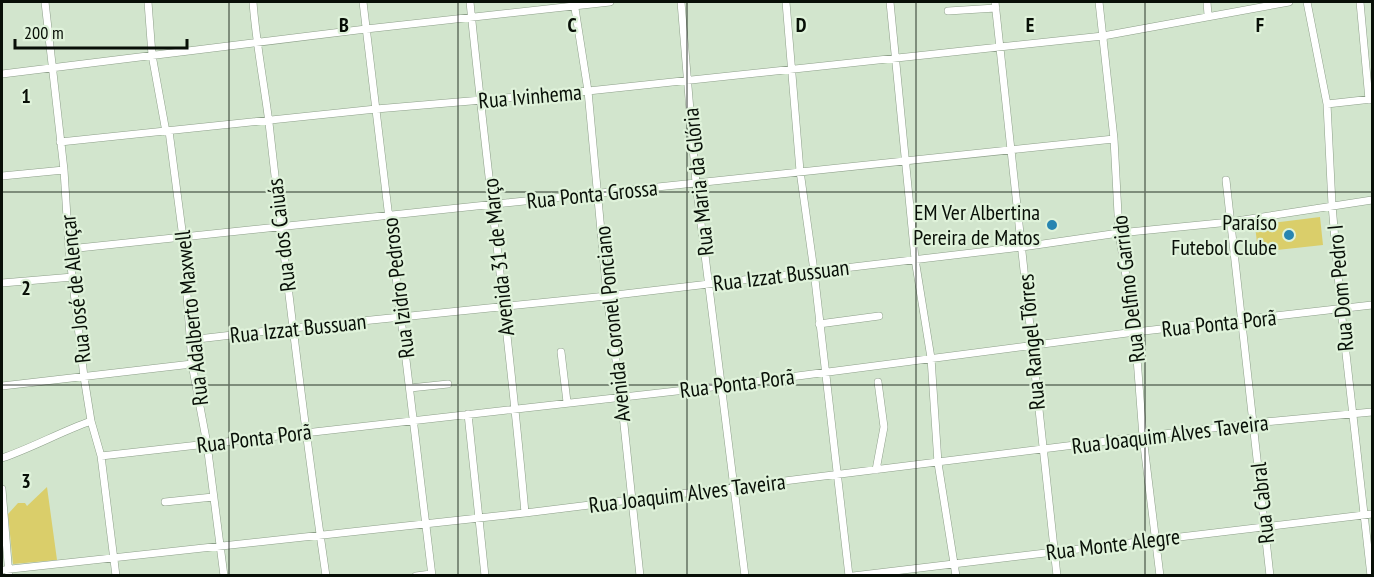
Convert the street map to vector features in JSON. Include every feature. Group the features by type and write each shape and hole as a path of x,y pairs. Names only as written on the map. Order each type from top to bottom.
{"street":[{"name":"Rua José de Alençar","path":"45,2 84,377 91,421 101,456 116,576"},
{"name":"Rua Adalberto Maxwell","path":"148,2 152,55 167,131 183,238 192,364 207,444 224,576"},
{"name":"Rua dos Caiuás","path":"253,2 256,43 268,120 305,432 326,576"},
{"name":"Rua Izidro Pedroso","path":"363,2 431,575"},
{"name":"Avenida 31 de Março","path":"470,2 516,408 525,513"},
{"path":"2,74 575,4 610,2"},
{"name":"Rua Maria da Glória","path":"681,2 696,183 746,576"},
{"path":"786,2 800,171 849,576"},
{"path":"890,2 915,259 931,358 938,463 956,576"},
{"name":"Rua Delfino Garrido","path":"1099,2 1114,139 1119,233 1135,332 1143,437 1160,576"},
{"path":"1207,2 1208,15"},
{"name":"Rua Ivinhema","path":"60,142 376,109 588,91 1103,36 1208,15 1290,2"},
{"name":"Rua Dom Pedro I","path":"1307,2 1327,104 1332,205 1341,309 1371,576"},
{"path":"1327,104 1371,100 1360,2"},
{"name":"Avenida Coronel Ponciano","path":"575,4 588,91 607,296 621,396 640,576"},
{"path":"948,11 995,5"},
{"name":"Rua Rangel Tôrres","path":"995,5 1034,346 1057,576"},
{"name":"Rua Ponta Grossa","path":"69,249 1114,139"},
{"path":"2,176 64,170"},
{"name":"Rua Cabral","path":"1226,180 1270,576"},
{"name":"Rua Izzat Bussuan","path":"189,340 607,296 1022,247 1119,233 1230,222 1372,200"},
{"path":"2,283 73,277"},
{"name":"Rua Ponta Porã","path":"101,456 721,386 1135,332 1372,305"},
{"path":"819,324 879,316"},
{"path":"561,352 567,402"},
{"path":"2,386 192,364"},
{"path":"876,470 884,427 878,382"},
{"path":"410,388 448,384"},
{"name":"Rua Joaquim Alves Taveira","path":"6,572 114,557 525,513 1253,423 1372,412"},
{"path":"468,414 485,576"},
{"path":"2,458 26,450 91,421"},
{"path":"2,489 6,572"},
{"path":"165,502 213,497"},
{"name":"Rua Monte Alegre","path":"854,576 1372,514"},
{"path":"416,576 431,575"}],"shaded area":[{"name":"Paraíso Futebol Clube","path":"1320,217 1323,245 1258,252 1255,225"},
{"path":"47,487 57,560 13,564 8,514 18,503 25,503 27,506"}],"place":[{"name":"EM Ver Albertina Pereira de Matos","path":"1052,225"},
{"name":"Paraíso Futebol Clube","path":"1289,235"}]}
